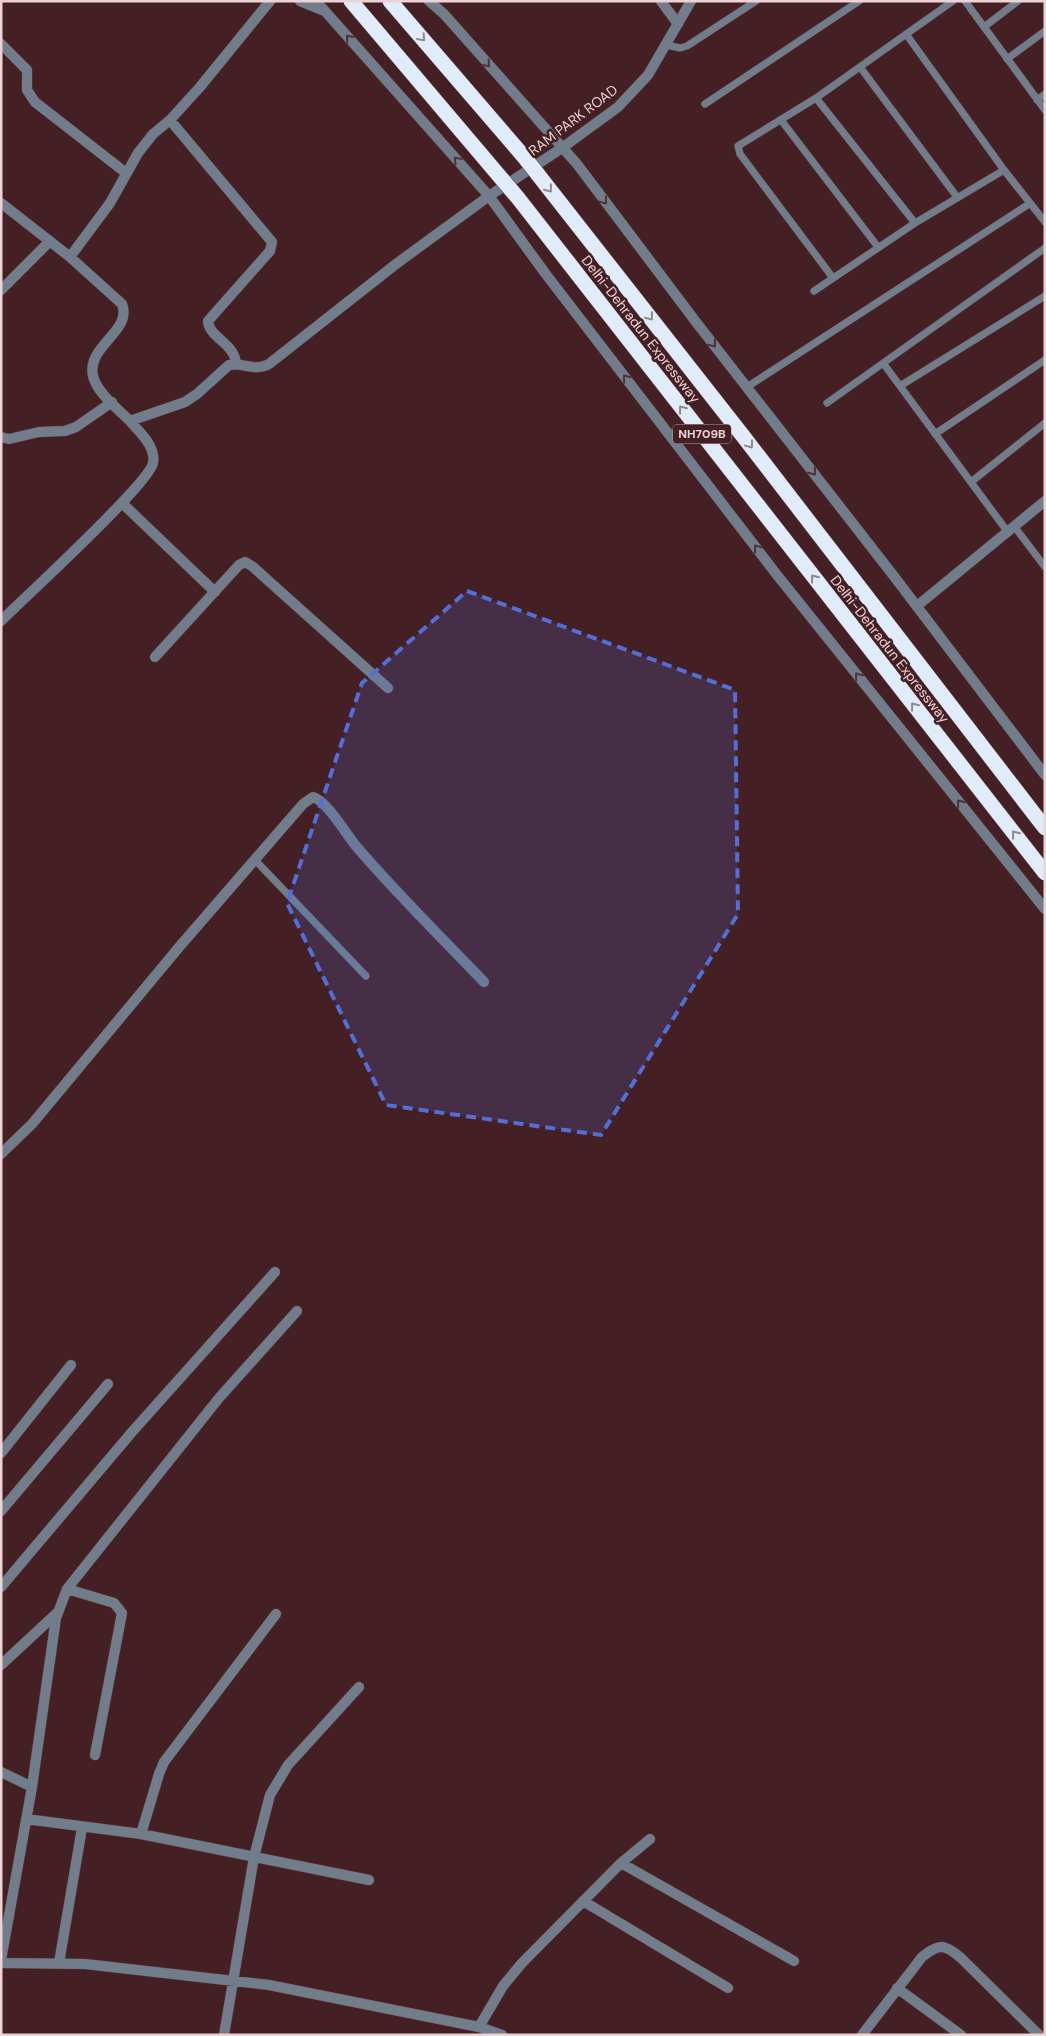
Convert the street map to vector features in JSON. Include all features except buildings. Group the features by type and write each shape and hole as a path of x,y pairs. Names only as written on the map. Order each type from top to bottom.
{"highway":[{"name":"Delhi-Dehradun Expressway","path":"351,1 518,198 1045,873"},
{"name":"Delhi-Dehradun Expressway","path":"390,1 525,158 1045,828"}],"street":[{"path":"70,257 110,203 138,153 153,134 170,120 200,87 270,1"},
{"path":"300,1 325,12"},
{"path":"316,1 490,196 550,279 777,575 1045,909"},
{"path":"429,1 444,14 577,164 1045,775"},
{"path":"438,1 444,14"},
{"path":"661,1 678,24"},
{"name":"RAM PARK ROAD","path":"236,364 257,368 269,364 396,264 618,107 648,75 691,1"},
{"path":"1,44 27,70 27,90 35,102 126,173"},
{"path":"130,421 185,402 197,394 224,369 236,364 231,349 211,329 208,321 270,251 272,242 170,120"},
{"path":"1,203 70,257 122,304 125,312 124,320 104,343 92,364 93,376 97,386 150,445 153,456 153,465 149,474 122,503 1,621"},
{"path":"1,290 50,241"},
{"path":"1,437 9,439 40,432 65,431 76,427 112,402"},
{"path":"917,606 1045,500"},
{"path":"122,503 215,592"},
{"path":"155,657 239,564 245,562 388,688"},
{"path":"1,1154 32,1124 180,946 303,804 314,797 318,798 384,878 484,982"},
{"path":"1,1587 132,1432 275,1272"},
{"path":"297,1311 219,1398 67,1589 58,1612 32,1787 1,1961 112,1966 269,1985 479,2027 502,2035"},
{"path":"1,1453 71,1366"},
{"path":"1,1511 108,1384"},
{"path":"67,1589 114,1603 122,1613 96,1755"},
{"path":"1,1665 58,1612"},
{"path":"141,1834 159,1774 167,1757 276,1614"},
{"path":"224,2035 254,1857 264,1815 274,1786 288,1765 359,1687"},
{"path":"1,1772 32,1787"},
{"path":"26,1819 82,1828 141,1834 369,1880"},
{"path":"59,1963 82,1828"},
{"path":"479,2027 512,1974 621,1863 650,1839"},
{"path":"621,1863 794,1960"},
{"path":"583,1901 728,1988"},
{"path":"862,2035 922,1957 932,1948 942,1946 952,1950 961,1958 1039,2035"},
{"path":"898,1988 961,2035"}],"lane":[{"path":"666,44 680,48 687,46 756,1"},
{"path":"706,104 859,1"},
{"path":"833,278 738,150 740,144 816,98 953,1"},
{"path":"965,1 1045,110"},
{"path":"984,28 1018,1"},
{"path":"1007,59 1045,31"},
{"path":"906,34 1004,170 1045,222"},
{"path":"860,67 957,198"},
{"path":"1037,100 1045,94"},
{"path":"816,98 915,223"},
{"path":"782,120 878,248"},
{"path":"814,291 915,223 1004,170"},
{"path":"747,387 1030,204"},
{"path":"827,403 1045,248"},
{"path":"900,386 1045,296"},
{"path":"935,434 1045,360"},
{"path":"883,363 971,482 1045,567"},
{"path":"971,482 1045,423"},
{"path":"255,860 366,976"}],"highlighted area":[{"path":"467,591 735,690 738,914 601,1135 386,1105 287,903 362,683"}]}
